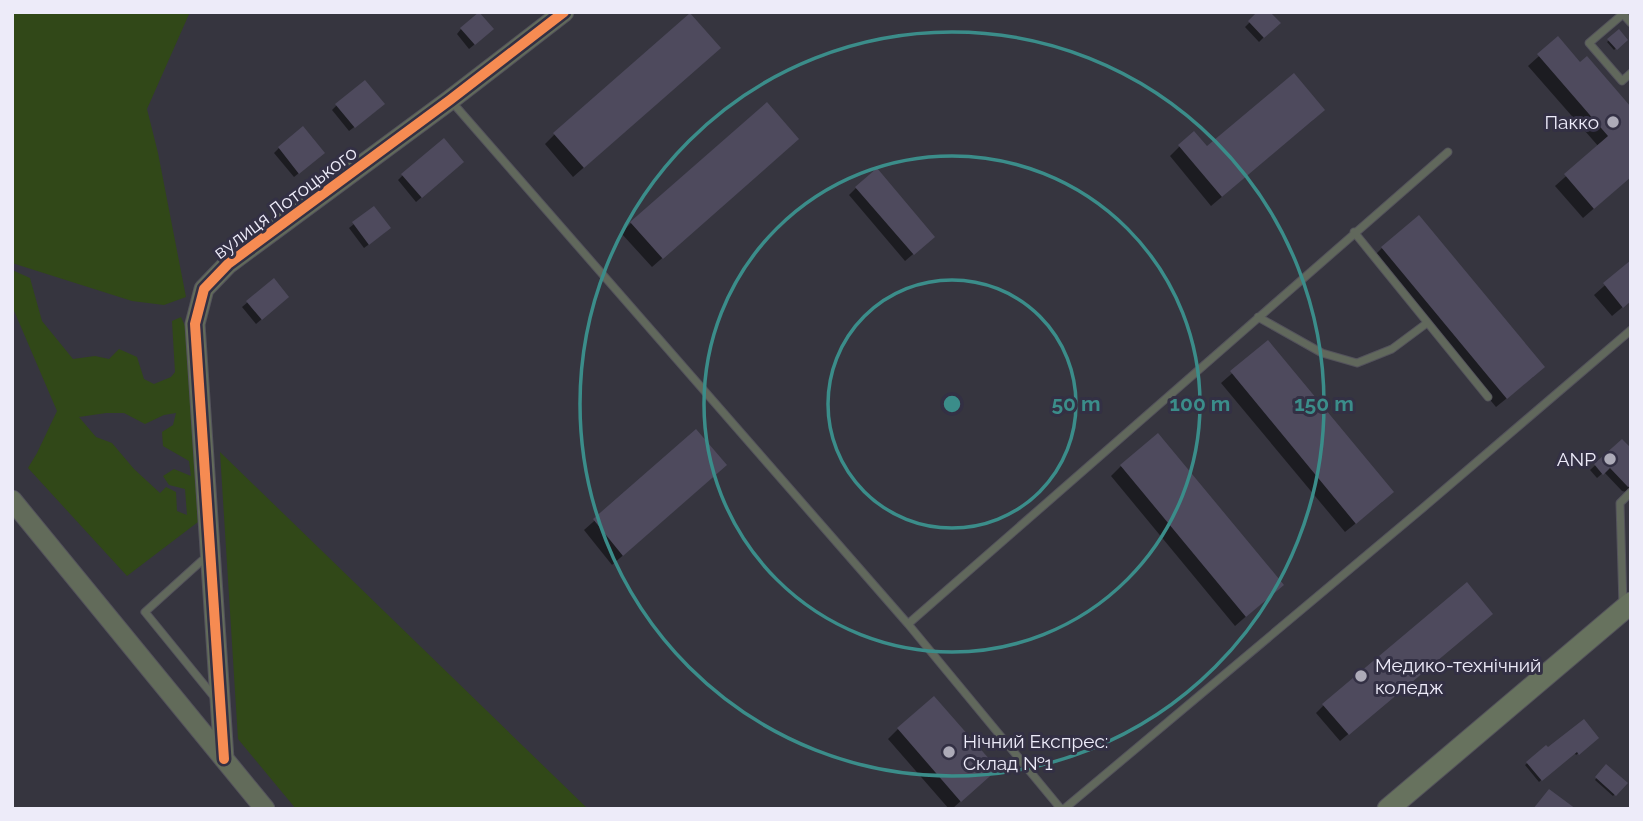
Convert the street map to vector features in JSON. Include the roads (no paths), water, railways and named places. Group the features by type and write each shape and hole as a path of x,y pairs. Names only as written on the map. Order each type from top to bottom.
{"main road":[{"path":"1388,809 1627,606"}],"street":[{"name":"вулиця Лотоцького","path":"224,759 195,324 204,289 228,264 564,12"},
{"path":"12,500 265,809"}],"lane":[{"path":"1631,23 1623,14 1589,43 1622,81 1631,73"},
{"path":"450,100 908,624 1063,809 1414,516 1631,330"},
{"path":"908,624 1448,152"},
{"path":"1354,232 1488,397"},
{"path":"1258,317 1322,353 1357,363 1392,349 1427,323"},
{"path":"1627,606 1620,503 1631,492"},
{"path":"210,553 145,612 220,704"}],"place":[{"name":"Пакко","path":"1613,122"},
{"name":"ANP","path":"1610,459"},
{"name":"Медико-технічний коледж","path":"1361,676"},
{"name":"Нічний Експрес: Склад №1","path":"949,752"}]}
